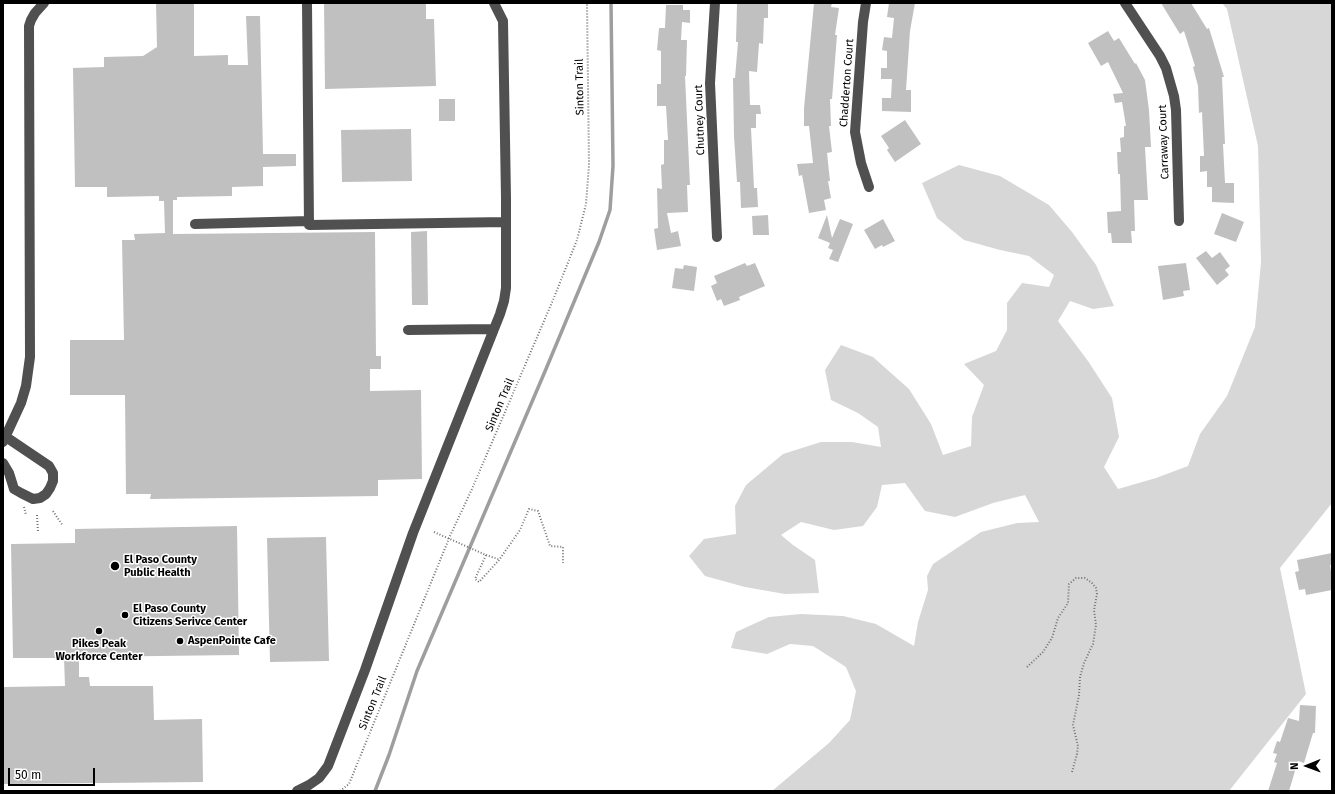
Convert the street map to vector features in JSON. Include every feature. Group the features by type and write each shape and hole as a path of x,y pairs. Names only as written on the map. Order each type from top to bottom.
{"street":[{"path":"3,463 9,473 14,489 21,493 33,499 40,498 46,494 50,488 53,481 53,473 49,466 4,438 21,403 26,386 30,356 29,26 30,20 44,3"},
{"path":"307,3 309,226 506,222"},
{"path":"297,791 309,785 318,778 328,766 365,670 415,529 504,301 506,288 506,222 503,22 494,3"},
{"name":"Chutney Court","path":"715,3 710,61 710,96 717,237"},
{"name":"Chadderton Court","path":"866,3 862,30 855,132 861,163 869,187"},
{"name":"Carraway Court","path":"1125,3 1160,56 1166,68 1174,96 1176,110 1179,221"},
{"path":"195,224 309,221"},
{"path":"408,330 494,329"}],"path":[{"name":"Sinton Trail","path":"340,791 348,784 449,539 478,476 577,240 586,204 589,165 587,3"},
{"path":"24,505 26,515"},
{"path":"486,555 475,579 479,582 498,560 520,530 529,509 538,511 550,546 563,547 563,564"},
{"path":"53,511 63,526"},
{"path":"38,515 38,532"},
{"path":"434,532 498,560"},
{"path":"1027,666 1043,652 1052,638 1058,618 1068,603 1070,592 1069,584 1076,578 1085,578 1096,588 1097,594 1094,610 1096,625 1093,644 1084,663 1080,677 1079,695 1073,725 1078,746 1072,772"}],"shaded area":[{"path":"1222,3 1332,3 1332,503 1280,568 1306,694 1229,791 772,791 829,743 850,720 856,691 846,667 813,646 790,644 767,654 731,648 736,632 769,617 801,614 843,616 876,624 914,646 918,622 928,590 927,576 933,564 981,532 1017,523 1039,522 1025,495 993,503 955,517 925,511 905,483 882,485 877,507 863,526 834,530 801,522 781,535 815,560 819,593 785,594 745,587 705,576 689,556 704,539 736,534 735,506 746,485 783,454 821,442 852,442 881,447 878,427 858,413 831,400 825,370 841,345 873,357 909,389 931,424 943,455 971,446 972,417 984,385 964,364 996,351 1007,330 1007,303 1022,283 1049,287 1054,275 1029,256 964,240 937,218 922,183 959,165 1000,176 1049,205 1072,232 1096,265 1114,306 1093,309 1070,301 1058,321 1088,361 1112,398 1119,437 1104,467 1118,489 1156,478 1188,466 1200,434 1227,396 1255,327 1261,262 1258,146 1227,9"}],"building":[{"path":"156,3 194,3 194,56 228,55 228,65 248,65 246,16 260,16 263,154 296,154 296,166 263,167 263,186 232,187 232,196 177,197 177,200 173,200 173,234 375,232 376,356 381,356 381,369 370,369 370,391 421,390 422,479 378,480 378,496 150,499 151,494 126,494 125,395 70,395 70,340 124,340 122,240 135,240 134,234 165,233 164,201 159,201 159,196 107,197 107,187 75,187 73,68 104,67 104,57 143,56 157,47"},
{"path":"324,3 426,3 426,19 434,19 436,86 325,89"},
{"path":"768,3 768,18 764,18 763,44 759,43 757,72 749,71 750,105 760,105 761,114 756,114 756,128 751,128 754,188 757,188 758,207 741,208 740,182 737,182 734,136 733,78 735,78 738,42 736,42 737,4"},
{"path":"814,3 832,3 831,7 839,8 835,35 837,35 832,99 830,99 831,126 829,126 832,152 827,153 830,181 828,181 831,198 824,200 826,210 809,213 802,175 799,176 797,164 813,163 809,126 804,126 804,108"},
{"path":"889,3 915,3 910,31 906,90 911,90 911,112 882,111 882,98 891,98 892,79 881,79 881,68 887,68 887,51 882,50 884,37 892,38 894,18 887,17"},
{"path":"1161,3 1191,3 1207,29 1209,28 1224,77 1222,77 1225,183 1234,183 1234,203 1212,202 1212,187 1207,187 1207,171 1200,172 1200,156 1204,156 1202,112 1199,113 1198,86 1193,67 1195,66 1184,31 1180,34"},
{"path":"666,5 683,5 683,10 690,10 690,23 682,22 681,40 687,40 685,76 690,185 687,185 688,212 667,213 671,233 678,231 681,246 657,250 654,229 658,228 657,188 662,189 661,165 664,164 664,140 668,140 666,106 657,106 657,84 661,84 661,51 657,50 659,28 665,28"},
{"path":"1108,31 1114,41 1119,38 1135,64 1136,63 1145,80 1149,110 1151,147 1145,147 1148,200 1134,200 1135,231 1131,231 1132,243 1112,243 1111,233 1108,233 1107,212 1121,211 1120,174 1118,174 1117,152 1121,152 1120,138 1124,137 1124,126 1126,126 1122,102 1115,103 1113,94 1123,93 1108,62 1101,66 1088,43"},
{"path":"439,99 455,99 455,121 439,121"},
{"path":"905,120 921,144 895,162 887,150 889,148 881,136"},
{"path":"411,129 412,181 342,182 341,130"},
{"path":"1222,213 1244,222 1236,242 1214,234"},
{"path":"768,215 769,235 753,235 752,216"},
{"path":"827,215 832,238 840,219 853,224 838,262 829,259 833,250 828,248 830,243 818,238"},
{"path":"883,219 895,241 875,249 864,230"},
{"path":"427,231 428,305 412,305 411,232"},
{"path":"1206,251 1212,258 1220,252 1230,266 1225,270 1229,275 1217,285 1196,258"},
{"path":"745,263 747,266 755,263 765,286 739,297 740,300 724,306 721,299 717,301 711,286 717,283 714,276"},
{"path":"1186,263 1190,290 1183,291 1184,296 1163,300 1158,266"},
{"path":"684,265 697,267 694,291 672,288 675,268 683,269"},
{"name":"El Paso County Citizens Serivce Center","path":"237,526 239,655 79,657 79,677 89,677 90,686 153,686 154,720 202,719 203,782 3,784 3,687 65,686 64,658 13,658 11,544 75,543 75,529"},
{"path":"326,537 329,661 270,662 267,538"},
{"path":"1332,553 1332,565 1330,565 1332,590 1306,595 1305,589 1299,590 1295,572 1299,571 1297,560"},
{"path":"1300,705 1316,706 1315,733 1313,733 1304,763 1298,761 1289,791 1268,791 1277,763 1274,762 1277,754 1273,753 1277,741 1280,742 1288,718 1299,721"}],"waterway":[{"path":"375,791 389,755 417,671 546,369 599,242 610,210 613,166 611,3"}],"place":[{"name":"El Paso County Public Health","path":"115,566"},
{"name":"El Paso County Citizens Serivce Center","path":"125,615"},
{"name":"Pikes Peak Workforce Center","path":"99,631"},
{"name":"AspenPointe Cafe","path":"180,641"}]}
